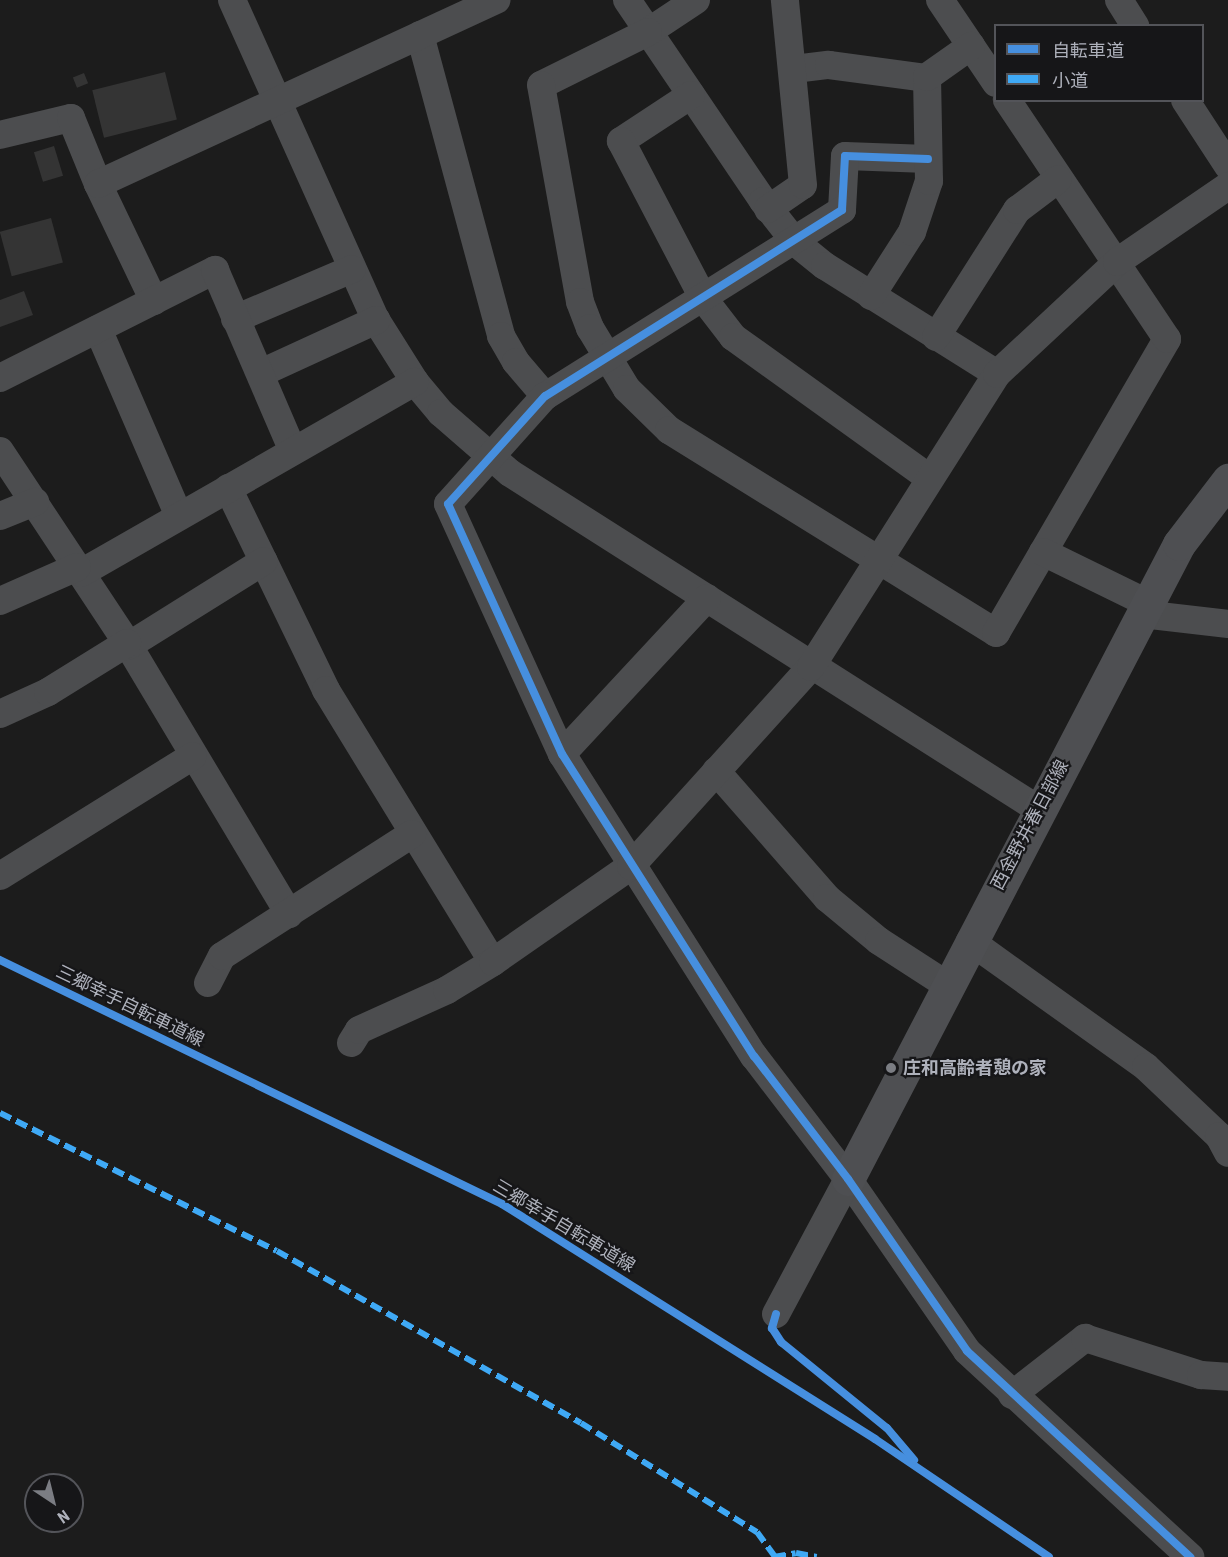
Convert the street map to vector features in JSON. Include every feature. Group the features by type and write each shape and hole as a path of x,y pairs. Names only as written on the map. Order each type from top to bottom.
{"main road":[{"name":"西金野井春日部線","path":"848,1179 1038,809 1179,544 1228,480"}],"street":[{"path":"232,0 376,320 415,382 441,412 489,457 811,666 1038,809"},
{"path":"98,184 497,0"},
{"path":"627,0 768,208 795,242 871,296 997,374"},
{"path":"696,0 648,32 541,85 580,303 606,357 639,402 669,430 996,633 1167,339 1008,102"},
{"path":"768,208 803,185 794,69 785,0"},
{"path":"940,0 994,80"},
{"path":"1119,0 1135,24"},
{"path":"420,35 501,336 516,362 545,396"},
{"path":"794,69 829,65 927,78 971,46"},
{"path":"871,296 912,232 929,181 927,78"},
{"path":"691,95 621,141 703,298 734,337 929,478"},
{"path":"1186,102 1228,166"},
{"path":"0,135 70,118 98,184 154,301"},
{"path":"928,159 845,156 842,210 795,242 545,396 448,504 562,754 631,866 754,1056 848,1179 967,1351 1190,1557"},
{"path":"936,337 1017,210 1058,179"},
{"path":"351,1043 359,1029 447,990 493,962 631,866 811,666 881,560 929,478 997,374 1117,262 1228,186"},
{"path":"236,319 352,269"},
{"path":"0,378 215,270 293,451"},
{"path":"261,373 376,320"},
{"path":"98,329 179,516"},
{"path":"0,601 79,570 415,382"},
{"path":"0,451 128,644 289,914"},
{"path":"228,488 326,690 412,834 493,962"},
{"path":"0,516 35,502"},
{"path":"1043,552 1145,608 1228,624"},
{"path":"0,714 48,692 264,561"},
{"path":"562,754 707,598"},
{"path":"0,876 193,756"},
{"path":"716,771 827,898 879,941 948,985"},
{"path":"208,982 222,956 412,834"},
{"path":"970,940 1146,1067 1220,1136 1228,1153"},
{"path":"776,1314 848,1179"},
{"path":"1012,1395 1085,1338 1201,1375 1228,1377"}],"building":[{"path":"165,72 177,120 104,138 92,90"},
{"path":"84,73 88,83 77,88 73,77"},
{"path":"54,146 63,176 43,182 34,152"},
{"path":"51,218 63,262 12,276 0,232"},
{"path":"24,291 33,315 0,327 0,300"}],"marked path":[{"path":"0,1113 277,1251 581,1423 757,1532 775,1557"},
{"path":"774,1557 796,1553 817,1557"}],"cycle path":[{"path":"928,159 845,156 842,210 545,396 448,504 562,754 754,1056 848,1179 967,1351 1190,1557"},
{"name":"三郷幸手自転車道線","path":"0,960 502,1204 875,1439 1049,1557"},
{"path":"776,1314 772,1328 781,1342 887,1428 914,1460"}],"place":[{"name":"庄和高齢者憩の家","path":"891,1068"}]}
